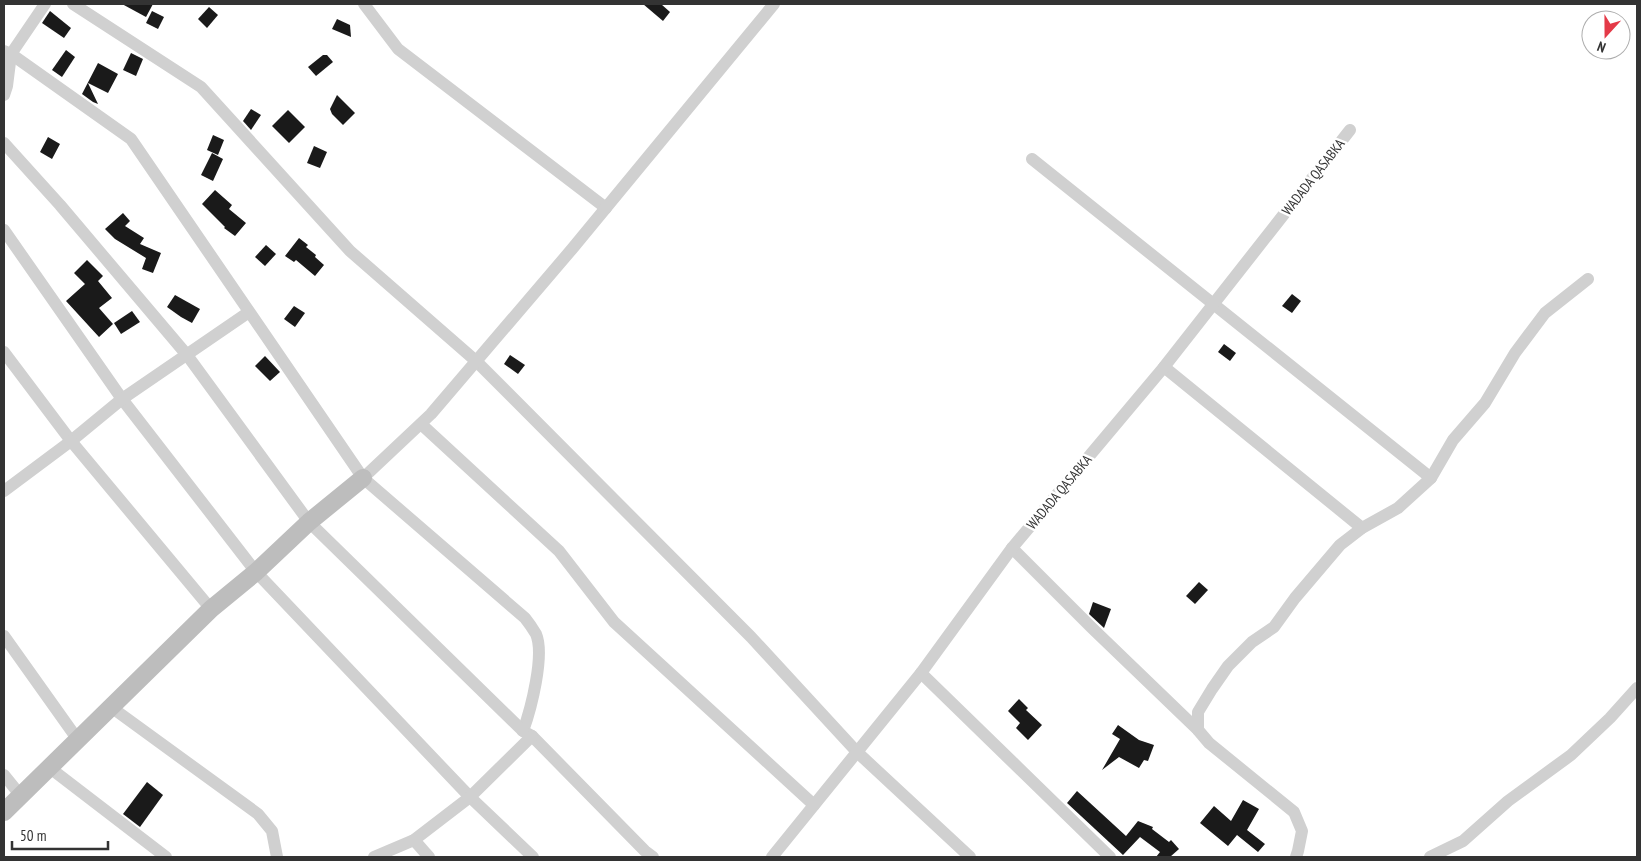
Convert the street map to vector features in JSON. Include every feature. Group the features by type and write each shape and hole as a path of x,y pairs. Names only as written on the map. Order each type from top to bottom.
{"street":[{"path":"4,95 7,86 7,53 45,4"},
{"path":"73,4 201,87 350,251 476,361 751,638 857,752 970,857"},
{"path":"364,4 398,49 606,208"},
{"path":"4,812 211,609 256,572 309,522 362,478 431,414 606,208 774,4"},
{"path":"7,53 131,139 362,478 525,618 537,636 536,681 529,714 528,733 470,797 414,840 374,857"},
{"name":"WADADA QASABKA","path":"772,857 921,673 1012,548 1164,367 1350,130"},
{"path":"4,143 60,205 187,355 309,522 528,733 653,857"},
{"path":"1032,159 1431,478"},
{"path":"4,230 122,399 256,572 470,797 533,857"},
{"path":"1198,730 1198,712 1228,666 1252,642 1274,627 1295,598 1340,545 1362,528 1398,508 1431,478 1453,440 1485,403 1515,353 1545,313 1588,279"},
{"path":"4,491 71,441 122,399 249,312"},
{"path":"4,352 71,441 211,609"},
{"path":"1164,367 1362,528"},
{"path":"421,424 559,551 614,622 814,805"},
{"path":"1012,548 1198,730 1209,743 1294,812 1302,830 1296,857"},
{"path":"4,636 78,740"},
{"path":"921,673 1110,857"},
{"path":"1430,857 1463,841 1508,801 1571,755 1610,718 1637,688"},
{"path":"111,707 258,814 272,831 276,857"},
{"path":"50,768 166,857"},
{"path":"4,775 21,796"},
{"path":"414,840 429,857"}],"building":[{"path":"122,4 153,4 146,17"},
{"path":"643,4 661,4 670,12 663,21"},
{"path":"209,7 218,15 207,28 198,19"},
{"path":"50,11 71,28 64,38 42,23"},
{"path":"152,11 164,17 158,29 146,23"},
{"path":"337,19 350,25 351,37 332,29"},
{"path":"66,50 75,57 62,77 52,70"},
{"path":"131,53 143,59 136,76 123,70"},
{"path":"323,55 327,55 333,62 316,76 308,67"},
{"path":"98,63 118,74 108,93 88,83 98,104 82,94"},
{"path":"337,95 355,113 343,125 332,114 330,109"},
{"path":"251,109 261,115 251,130 243,121"},
{"path":"288,110 305,127 289,143 272,126"},
{"path":"213,135 224,140 218,155 207,150"},
{"path":"48,137 60,144 52,159 40,152"},
{"path":"314,146 327,152 320,168 307,163"},
{"path":"212,153 223,159 213,181 201,175"},
{"path":"215,190 232,205 229,209 246,223 235,236 224,228 202,204"},
{"path":"123,213 130,221 125,226 144,238 140,244 161,253 153,273 142,269 146,258 115,239 105,229"},
{"path":"299,238 308,245 306,247 324,265 315,276 296,260 294,262 285,256"},
{"path":"266,245 276,254 265,266 255,257"},
{"path":"87,260 103,276 98,281 112,298 99,308 113,324 99,337 66,301 85,284 74,273"},
{"path":"1292,294 1301,301 1292,313 1282,306"},
{"path":"175,295 200,309 192,323 167,307"},
{"path":"294,306 305,313 295,327 284,319"},
{"path":"132,311 140,322 121,334 114,323"},
{"path":"1224,344 1236,353 1230,361 1218,352"},
{"path":"510,355 525,365 518,374 504,364"},
{"path":"265,356 280,372 270,381 255,366"},
{"path":"1199,582 1208,590 1195,604 1186,596"},
{"path":"1093,602 1111,609 1104,628 1089,614"},
{"path":"1019,699 1028,708 1026,710 1042,725 1028,740 1016,728 1020,723 1008,711"},
{"path":"1118,725 1139,740 1154,745 1148,761 1144,760 1139,768 1119,757 1102,770 1120,739 1112,734"},
{"path":"147,782 163,795 140,827 123,814"},
{"path":"1077,791 1126,836 1138,821 1153,827 1152,829 1169,842 1171,840 1179,849 1170,857 1156,857 1160,852 1140,837 1123,855 1067,803"},
{"path":"1243,800 1259,809 1247,830 1265,844 1258,852 1237,835 1228,846 1200,823 1214,806 1231,821"}]}
